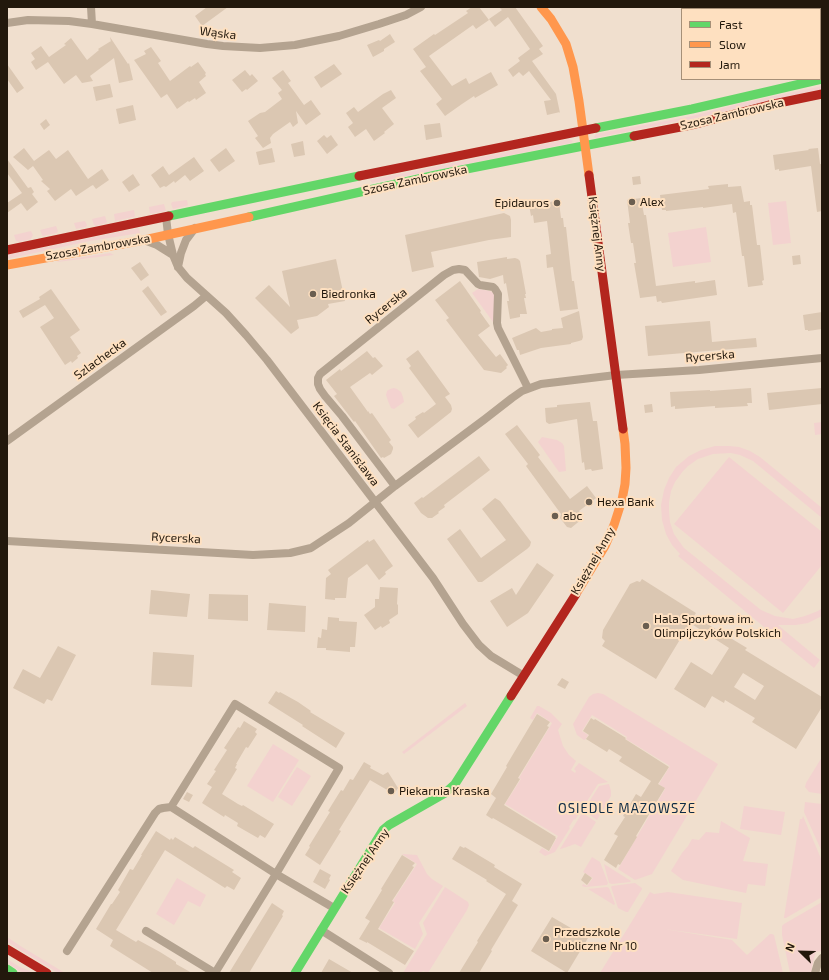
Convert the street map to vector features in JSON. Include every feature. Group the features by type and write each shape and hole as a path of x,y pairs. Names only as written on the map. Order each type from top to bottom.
{"main road":[{"name":"Księżnej Anny","path":"295,973 374,842 384,830 395,821 445,793 455,784 605,546 619,513 624,492 626,456 583,131 573,67 566,44 542,7"},
{"name":"Szosa Zambrowska","path":"7,250 344,179 692,109 818,80"},
{"name":"Szosa Zambrowska","path":"7,264 144,240 436,175 696,124 822,94"},
{"path":"283,192 290,198 290,203 287,208"},
{"path":"7,949 47,973"},
{"path":"7,969 13,973"}],"street":[{"path":"91,7 92,24"},
{"name":"Wąska","path":"7,23 28,20 70,21 207,44 260,48 295,45 340,36 406,15 421,7"},
{"name":"Księcia Stanisława","path":"166,217 173,255 178,267 206,296 226,313 267,360 433,578 463,624 480,645 491,656 524,676"},
{"path":"178,267 180,254 186,240 195,228"},
{"path":"144,240 157,245 173,255"},
{"name":"Rycerska","path":"395,486 320,389 318,378 320,374 444,275 453,270 462,269 478,284 496,289 498,294 498,328 528,388"},
{"name":"Szlachecka","path":"7,441 206,296"},
{"name":"Rycerska","path":"7,541 253,555 290,553 311,548 349,522 512,398 528,388 541,384 616,375 706,369 822,358"},
{"path":"146,931 215,973 339,768 235,704 171,807"},
{"path":"67,950 155,813 159,809 167,807 171,807 276,874 334,908"},
{"path":"321,930 389,973"},
{"path":"816,973 818,963 822,958"}],"shaded area":[{"path":"822,86 822,89 696,118 594,137 596,134 692,116 742,103"},
{"path":"569,139 573,141 571,143 372,183 370,180"},
{"path":"187,200 188,205 173,209 171,204 172,202"},
{"path":"786,201 791,243 773,245 768,203"},
{"path":"164,204 166,211 150,214 149,207"},
{"path":"134,210 134,217 115,221 114,214"},
{"path":"105,216 106,223 96,226 94,225 92,219"},
{"path":"85,221 87,225 86,227 76,229 74,223"},
{"path":"56,226 58,231 57,233 42,235 40,230"},
{"path":"706,227 711,262 673,267 668,233"},
{"path":"139,228 140,233 90,241 7,259 7,255"},
{"path":"31,231 33,235 31,239 19,242 16,241 14,235"},
{"path":"110,253 114,255 57,262 58,261"},
{"path":"478,289 494,293 493,322 472,293"},
{"path":"394,388 401,392 404,402 394,409 391,408 386,395 387,391"},
{"path":"822,422 822,434 815,435 814,423"},
{"path":"542,437 557,440 562,443 564,446 566,471 559,472 538,442"},
{"path":"715,446 739,447 760,457 822,508 822,518 753,461 731,453 713,454 698,459 688,466 675,482 671,491 669,502 670,522 674,534 684,548 761,610 775,616 793,619 805,616 822,608 822,616 808,623 778,625 820,660 814,668 678,556 680,554 672,545 666,534 662,520 661,505 664,490 669,478 676,467 689,456 701,450"},
{"path":"729,457 822,532 822,565 783,613 674,524"},
{"path":"598,693 603,694 718,764 652,874 635,880 618,869 665,789 659,784 670,766 626,739 627,737 592,715 582,731 588,735 586,739 584,740 577,735 573,724 589,697"},
{"path":"465,703 467,706 404,754 402,752"},
{"path":"537,706 551,713 562,724 558,730 563,746 569,755 576,761 571,770 575,773 576,771 574,769 579,763 608,782 598,784 575,820 574,819 555,852 545,856 539,852 542,848 549,852 558,836 505,804 521,779 519,778 552,723 537,713 533,720 530,718"},
{"path":"273,744 299,760 273,802 247,786"},
{"path":"822,757 822,794 809,792 805,787 806,783"},
{"path":"297,767 311,776 292,806 278,797"},
{"path":"609,784 611,796 597,820 584,810 599,786"},
{"path":"805,802 822,804 822,852 804,812"},
{"path":"744,806 785,812 781,835 740,829"},
{"path":"582,813 596,822 581,847 575,844 560,849"},
{"path":"803,816 822,861 822,897 784,918 800,819 802,819"},
{"path":"721,821 750,838 743,861 768,864 765,886 748,884 746,893 683,880 671,871 692,839 699,840 706,832 719,833"},
{"path":"402,854 417,855 427,874 443,886 419,923 423,934 415,949 379,928 395,903 393,901 417,864"},
{"path":"592,857 600,862 608,883 607,885 585,887 582,886 583,884 587,886 593,878 583,872"},
{"path":"604,864 631,881 612,884 609,883"},
{"path":"177,878 206,895 200,907 188,901 174,925 156,914"},
{"path":"635,883 642,889 628,912 626,912 618,908 611,887"},
{"path":"445,887 468,902 469,905 467,910 428,973 423,971 421,973 403,973 427,934 423,923"},
{"path":"609,888 615,904 614,905 588,889"},
{"path":"650,892 654,894 668,892 742,903 737,939 664,929 732,940 747,955 770,934 772,934 774,935 783,973 600,973"},
{"path":"822,902 821,951 816,952 811,973 790,973 782,935 782,926"},
{"path":"7,937 65,973 58,973 7,942"},
{"path":"7,959 20,967 35,973 23,973 7,963"}],"building":[{"path":"207,7 228,7 202,26 195,16"},
{"path":"472,7 479,7 489,20 476,29 473,25 429,56 452,86 466,78 469,84 491,72 498,85 475,98 474,96 445,116 436,104 442,99 420,71 426,67 413,49 468,13 466,11"},
{"path":"499,7 515,7 543,46 539,49 543,54 532,61 556,94 560,112 547,115 544,101 551,100 529,71 523,76 519,72 513,77 508,70 520,61 518,58 530,49 508,17 495,27 489,19 502,10"},
{"path":"390,34 395,42 384,49 384,51 373,57 367,45 379,40 380,41"},
{"path":"110,37 128,64 129,63 133,80 119,83 114,58 90,76 93,81 82,83 76,75 64,84 48,62 36,70 31,62 35,59 31,53 41,46 49,57 66,45 64,44 71,38 87,60 99,50 98,49 111,41"},
{"path":"151,47 161,61 158,63 170,81 198,62 206,73 206,76 199,82 206,93 196,100 195,98 189,102 188,101 177,109 167,94 161,98 134,60 146,54 144,51"},
{"path":"7,64 24,88 17,93 7,79"},
{"path":"334,64 342,74 321,88 314,77"},
{"path":"245,70 250,76 252,74 258,81 242,92 232,80"},
{"path":"283,70 291,81 288,83 304,105 311,100 321,114 306,125 296,111 298,123 293,127 290,122 273,134 270,138 271,143 263,148 255,138 258,136 248,121 260,113 265,112 282,99 278,93 282,90 272,78"},
{"path":"110,84 113,97 96,101 93,87"},
{"path":"391,90 396,98 382,108 394,124 374,141 366,129 355,137 348,127 353,123 346,113 354,107 358,112"},
{"path":"133,105 136,120 119,124 116,109"},
{"path":"46,119 50,125 44,130 40,124"},
{"path":"440,123 442,137 426,140 424,125"},
{"path":"324,135 327,138 331,135 338,145 327,154 317,141"},
{"path":"303,141 305,155 294,157 291,144"},
{"path":"24,148 34,161 49,150 56,159 68,150 88,179 102,169 109,180 96,189 93,185 76,196 71,189 55,201 47,191 50,189 41,181 43,180 33,166 28,170 13,157"},
{"path":"226,148 235,161 219,172 210,160"},
{"path":"272,148 275,162 259,165 256,152"},
{"path":"818,148 820,164 822,164 822,211 817,212 811,166 779,171 779,169 775,170 773,155"},
{"path":"194,157 204,171 190,181 185,175 175,183 174,181 166,187 164,186 160,188 151,175 163,166 169,175"},
{"path":"7,159 28,188 31,187 34,192 32,194 38,202 27,211 21,203 7,213 7,203 22,193 7,173"},
{"path":"133,174 140,185 129,192 122,182"},
{"path":"640,176 641,184 633,185 632,177"},
{"path":"728,184 728,187 741,186 744,202 750,201 750,205 752,205 757,245 760,245 764,280 762,281 763,285 748,287 736,212 733,213 732,204 703,208 662,210 660,195 709,189 708,186"},
{"path":"641,198 644,215 646,215 656,286 715,280 717,295 662,303 661,301 657,302 656,296 640,298 634,263 636,263 633,243 631,243 628,223 630,223 627,200"},
{"path":"556,201 559,202 561,218 563,218 564,227 566,227 572,281 574,281 578,309 560,311 553,267 547,268 546,255 551,254 547,221 534,223 533,215 531,216 529,205"},
{"path":"504,213 510,216 511,237 431,252 434,267 412,272 405,235"},
{"path":"800,255 801,264 793,265 792,256"},
{"path":"507,257 507,259 515,258 520,261 526,294 526,298 524,298 527,314 520,314 520,317 510,319 507,301 509,301 503,275 490,279 479,277 477,262"},
{"name":"Biedronka","path":"336,259 345,301 328,304 329,307 317,316 297,320 299,328 291,334 255,298 269,285 290,307 282,271"},
{"path":"140,262 149,275 141,281 131,268"},
{"path":"460,281 490,326 478,335 496,357 500,354 508,365 506,367 507,368 501,373 484,370 446,320 449,318 435,300"},
{"path":"148,286 167,312 161,316 142,291"},
{"path":"51,289 80,330 70,337 81,353 72,363 71,361 65,365 40,327 54,318 45,305 23,318 19,311 40,299 39,297"},
{"path":"579,311 583,337 582,340 571,344 541,348 520,355 519,350 517,350 512,338 536,328 541,332 563,328 561,318"},
{"path":"822,312 822,329 805,330 803,315"},
{"path":"710,321 712,342 756,338 757,347 648,356 645,326"},
{"path":"418,350 450,394 445,397 452,409 451,412 418,438 408,425 416,419 415,417 423,412 424,413 436,404 409,368 411,366 406,359"},
{"path":"367,351 383,366 372,375 370,373 350,387 368,412 370,414 372,413 391,440 389,442 393,449 391,454 384,458 381,458 355,421 354,422 334,396 337,394 326,380 340,369 341,371"},
{"path":"751,388 752,403 747,403 748,406 715,408 715,406 675,409 675,406 671,407 670,392"},
{"path":"822,388 822,404 769,410 767,393"},
{"path":"590,402 593,421 597,421 603,469 592,471 591,469 585,470 584,462 582,463 577,419 549,424 546,422 545,408 557,407 557,405"},
{"path":"652,404 653,412 645,413 644,405"},
{"path":"517,425 540,455 538,457 570,499 587,486 596,498 579,511 583,516 582,519 571,528 567,527 560,518 561,514 526,466 528,464 505,434"},
{"path":"479,456 490,470 444,505 445,507 432,518 428,518 421,513 414,503 422,497 423,498"},
{"path":"495,498 500,501 531,542 527,549 482,582 478,582 447,539 460,529 481,558 506,540 482,509"},
{"path":"374,539 393,566 385,572 386,574 379,580 367,564 348,578 346,598 335,598 335,600 325,599 326,578 331,574 328,570 368,540 369,542"},
{"path":"537,563 554,575 528,613 507,627 490,601 512,588 516,595"},
{"path":"642,579 696,613 694,616 747,648 745,650 822,697 822,707 796,749 752,722 755,718 725,700 724,703 712,696 705,708 674,689 691,662 712,675 729,648 690,623 656,679 602,646 605,641 602,638 603,630 630,584 637,581 640,582","holes":["743,673 764,686 755,700 734,687"]},
{"path":"380,587 398,588 398,614 389,620 390,623 375,630 364,615 375,607 375,599 379,599"},
{"path":"151,590 190,594 187,617 149,614"},
{"path":"209,594 248,595 248,621 208,619"},
{"path":"269,603 306,606 305,632 267,630"},
{"path":"328,617 339,618 339,621 357,622 355,647 350,647 350,652 317,648 318,637 321,638 322,629 327,630"},
{"path":"58,646 76,655 52,701 47,699 44,704 13,688 23,669 40,678"},
{"path":"153,652 194,655 192,687 151,685"},
{"path":"562,678 569,682 565,689 557,685"},
{"path":"276,691 298,702 311,711 310,712 345,733 336,748 268,703"},
{"path":"537,714 550,722 547,726 549,727 518,778 520,779 504,805 556,837 549,851 486,815 496,798 491,794"},
{"path":"591,718 626,738 625,739 669,767 658,784 665,788 620,865 618,864 616,868 604,860 618,836 614,834 625,817 623,816 636,794 641,797 651,781 619,761 622,757 609,749 607,752 586,739 589,735 583,731"},
{"path":"244,721 257,729 255,732 257,734 248,748 246,747 236,764 235,768 237,769 222,794 274,824 265,838 260,835 258,838 237,826 238,823 225,815 224,817 202,803 212,787 207,784 227,750 224,748 238,727 240,728"},
{"path":"364,762 371,766 370,768 383,775 388,772 398,788 394,794 370,780 339,830 341,831 320,865 305,855 341,790 343,791 350,779 353,780"},
{"path":"187,792 193,795 189,802 183,799"},
{"path":"156,831 170,840 171,838 173,840 175,837 193,848 195,846 234,870 232,872 241,878 234,890 227,886 225,888 165,850 116,930 136,942 138,940 160,952 176,962 176,964 192,973 153,973 110,946 113,940 96,929 120,892 118,890 130,869 133,870"},
{"path":"460,846 465,847 495,865 494,867 522,884 512,901 518,905 479,973 459,973 506,894 486,881 487,880 452,859"},
{"path":"402,855 415,863 412,866 414,867 392,901 394,902 378,929 414,951 405,965 367,942 359,939 370,921 365,918"},
{"path":"320,869 331,875 325,889 313,882"},
{"path":"585,873 592,878 587,885 581,880"},
{"path":"272,903 284,911 283,916 249,973 229,973"},
{"path":"552,917 588,938 567,973 531,951"},
{"path":"329,959 353,973 321,973"}],"traffic: fast":[{"path":"596,128 692,109 818,80"},
{"path":"249,217 436,175 634,136"},
{"path":"169,216 359,176"},
{"path":"295,973 383,830 389,825 445,793 455,784 511,696"},
{"path":"7,969 13,973"}],"traffic: slow":[{"path":"541,7 551,19 566,44 573,67 589,175"},
{"path":"7,265 144,240 249,217"},
{"path":"576,594 605,546 622,500 626,468 623,429"}],"traffic: jam":[{"path":"634,136 696,124 769,105 822,94"},
{"path":"359,176 596,128"},
{"path":"589,175 623,429"},
{"path":"7,250 169,216"},
{"path":"511,696 576,594"},
{"path":"7,949 47,973"}],"place":[{"name":"Alex","path":"632,202"},
{"name":"Epidauros","path":"557,203"},
{"name":"Biedronka","path":"313,294"},
{"name":"Hexa Bank","path":"589,502"},
{"name":"abc","path":"555,516"},
{"name":"Hala Sportowa im. Olimpijczyków Polskich","path":"646,626"},
{"name":"Piekarnia Kraska","path":"391,791"},
{"name":"Przedszkole Publiczne Nr 10","path":"546,939"}],"district":[{"name":"OSIEDLE MAZOWSZE","path":"627,809"}]}
